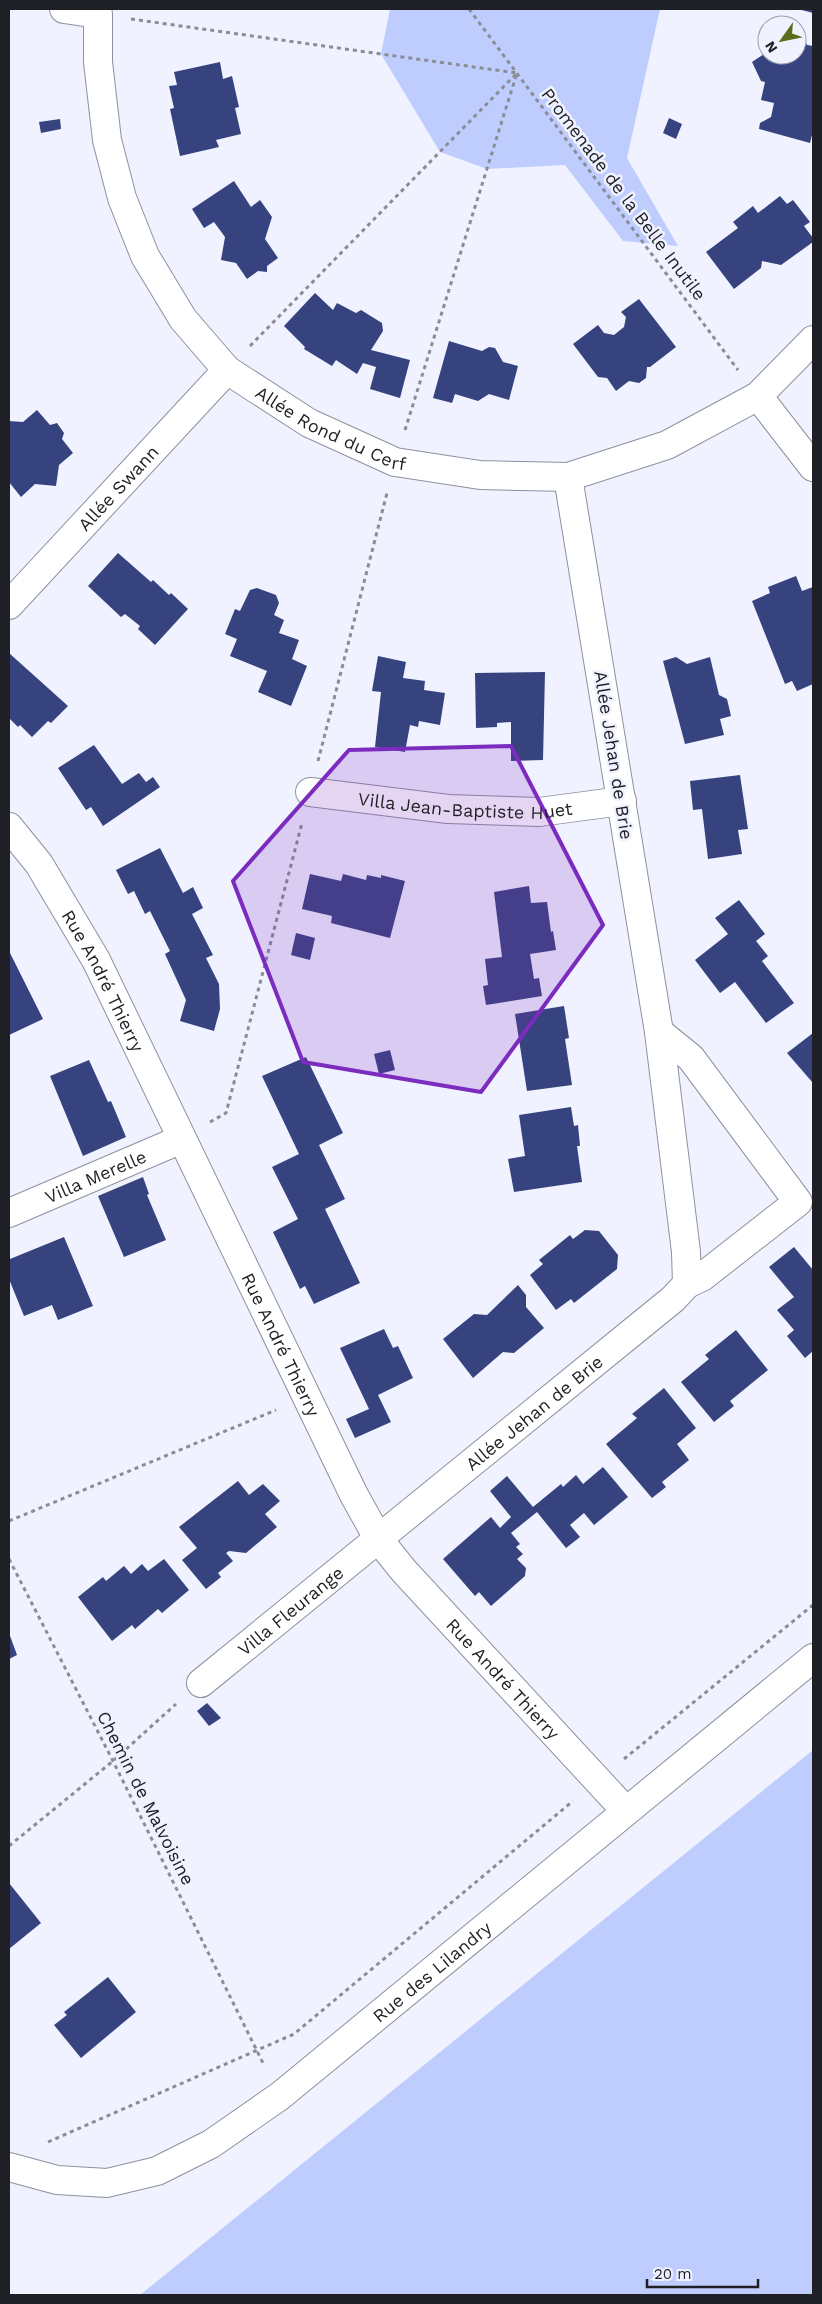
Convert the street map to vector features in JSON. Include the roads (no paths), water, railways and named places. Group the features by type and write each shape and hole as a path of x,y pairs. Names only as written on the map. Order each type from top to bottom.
{"street":[{"name":"Allée Rond du Cerf","path":"64,9 99,11 98,62 107,140 122,198 145,256 183,319 227,370 309,423 395,462 480,475 568,477 667,445 758,396 813,340"},
{"name":"Allée Swann","path":"9,605 227,370"},
{"path":"758,396 813,467"},
{"name":"Allée Jehan de Brie","path":"568,477 659,1032 686,1252 687,1284"},
{"name":"Villa Jean-Baptiste Huet","path":"310,792 457,810 539,812 622,801"},
{"name":"Rue André Thierry","path":"9,827 39,864 96,960 305,1398 379,1540 404,1571 626,1812"},
{"name":"Allée Jehan de Brie","path":"379,1540 673,1299 687,1284 702,1277 798,1202 691,1058 659,1032"},
{"name":"Villa Merelle","path":"9,1214 182,1139"},
{"name":"Villa Fleurange","path":"201,1683 379,1540"},
{"name":"Rue des Lilandry","path":"9,2167 57,2180 107,2183 157,2171 211,2144 280,2096 813,1658"}]}
